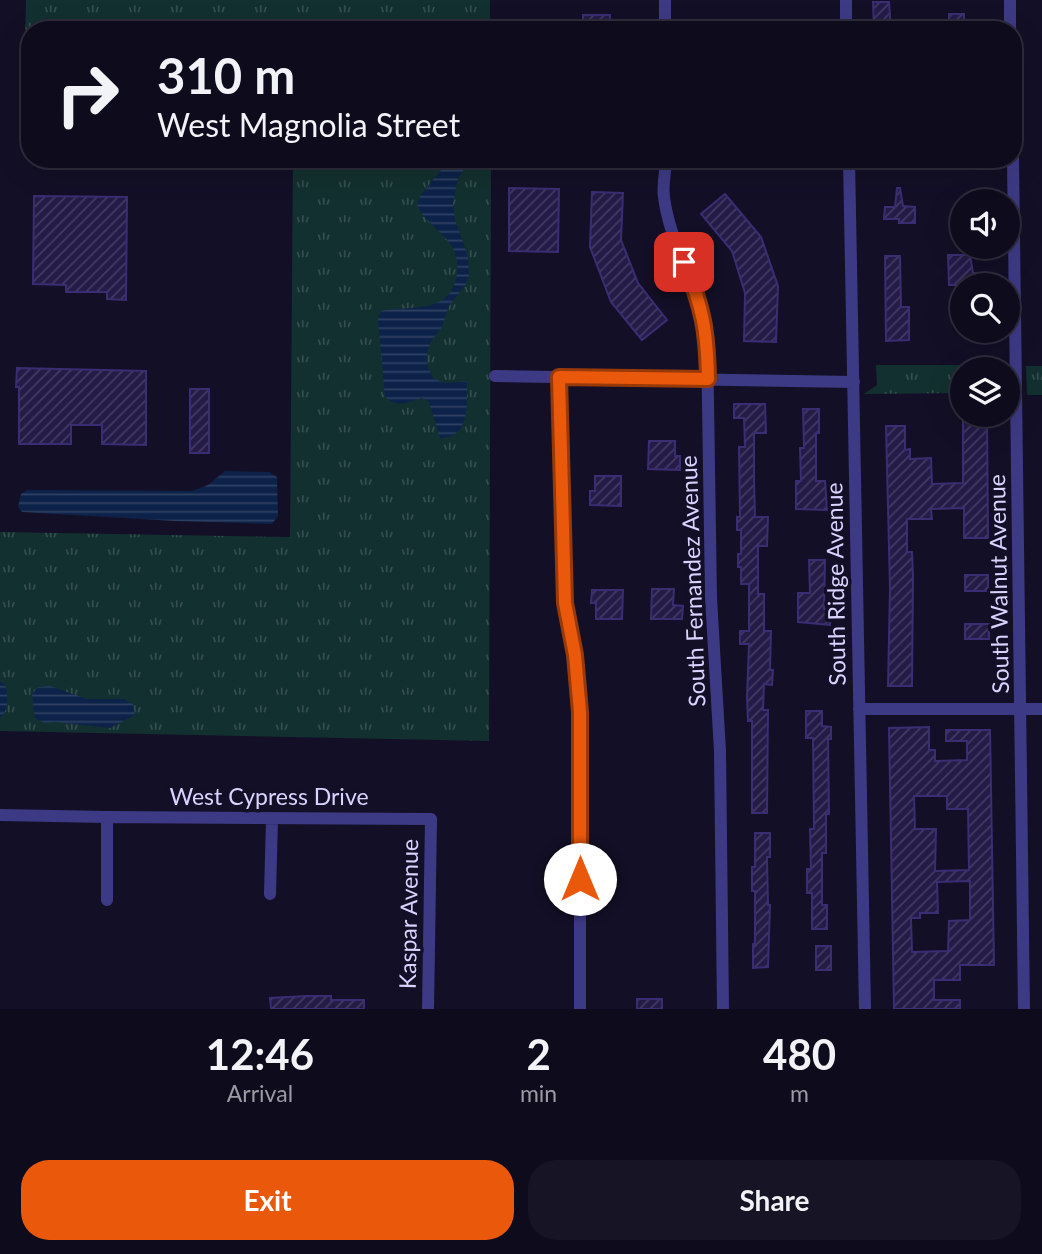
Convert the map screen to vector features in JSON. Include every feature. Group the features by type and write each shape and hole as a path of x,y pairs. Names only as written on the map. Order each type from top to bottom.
{"street":[{"path":"665,0 665,21"},
{"path":"846,0 846,21"},
{"path":"1010,0 1010,21"},
{"name":"South Fernandez Avenue","path":"664,168 664,199 675,240 703,313 707,337 711,598 720,751 723,1009"},
{"name":"South Ridge Avenue","path":"849,168 865,1009"},
{"name":"South Walnut Avenue","path":"1013,168 1024,1009"},
{"path":"495,376 854,382"},
{"path":"559,377 565,603 575,655 580,712 580,1009"},
{"path":"859,709 1042,709"},
{"name":"West Cypress Drive","path":"0,815 431,819"},
{"path":"107,817 107,900"},
{"path":"271,894 272,819"},
{"name":"Kaspar Avenue","path":"428,1009 431,819"}],"green space":[{"path":"26,0 490,0 490,21 26,21"},
{"path":"293,168 491,168 489,741 0,731 0,532 290,537"},
{"path":"876,365 950,365 950,393 864,394 877,385"},
{"path":"1026,366 1042,366 1042,395 1027,395"}],"water":[{"path":"443,168 465,168 458,178 453,203 455,220 468,256 469,276 449,306 442,327 430,343 427,366 434,379 446,383 467,381 467,400 462,426 450,436 440,438 429,402 422,398 399,403 385,397 378,319 381,311 428,306 438,302 447,296 453,287 457,271 454,251 417,205 420,196"},
{"path":"225,471 269,472 277,477 278,516 272,524 22,512 18,507 21,494 27,490 192,491 208,485"},
{"path":"0,682 5,684 7,698 5,711 0,718"},
{"path":"50,686 87,699 123,699 133,704 135,715 110,728 44,723 35,718 32,694 38,687"}],"building":[{"path":"873,2 889,2 890,21 874,21"},
{"path":"949,14 964,14 964,21 949,21"},
{"path":"583,15 610,15 610,21 583,21"},
{"path":"509,188 559,189 558,252 509,251"},
{"path":"897,188 900,188 903,206 915,207 915,223 884,219 885,207 895,207"},
{"path":"592,192 623,193 621,240 638,283 667,320 642,340 611,302 590,247"},
{"path":"725,194 761,237 778,286 776,342 744,341 745,293 732,251 701,214"},
{"path":"34,196 127,197 126,300 107,299 107,292 66,292 66,285 33,284"},
{"path":"948,255 950,259 971,259 973,273 950,273 949,285"},
{"path":"885,256 900,256 901,307 909,307 909,340 886,341"},
{"path":"17,368 146,371 146,445 102,444 102,425 71,425 71,444 19,444"},
{"path":"190,389 209,389 209,453 190,453"},
{"path":"734,404 765,404 766,433 754,433 754,480 755,517 768,517 767,546 758,546 758,594 764,594 764,631 771,631 770,670 773,670 772,685 764,684 763,710 768,710 767,813 752,813 752,721 748,721 747,698 749,644 740,644 740,631 749,631 749,584 741,584 738,554 741,554 741,530 737,530 737,517 740,517 739,447 745,447 744,418 734,418"},
{"path":"803,409 819,409 816,481 825,481 827,510 796,509 796,481 801,481 800,448 804,448"},
{"path":"886,426 905,426 905,450 910,449 910,459 931,458 932,484 963,483 963,427 987,427 988,538 964,538 964,508 931,509 932,519 907,519 907,552 912,552 913,576 912,686 888,686 890,588"},
{"path":"649,441 675,441 675,456 680,456 680,470 648,469"},
{"path":"595,476 621,476 621,506 590,505 590,491 595,491"},
{"path":"809,560 825,560 824,609 830,609 830,625 798,622 798,593 810,593"},
{"path":"965,575 988,575 988,591 965,591"},
{"path":"652,589 674,589 673,605 683,606 682,619 651,619"},
{"path":"592,590 623,590 622,619 596,619 596,603 591,603"},
{"path":"965,624 989,624 989,639 965,639"},
{"path":"806,711 822,711 822,726 831,727 831,739 828,739 829,814 826,814 826,853 822,853 822,905 827,905 827,929 812,929 812,893 807,893 807,869 811,869 810,829 814,829 813,738 806,738"},
{"path":"929,727 929,750 935,750 935,761 967,760 967,741 946,741 946,730 990,730 994,965 960,965 960,980 934,980 934,1000 960,1000 960,1009 894,1009 889,728","holes":["914,796 947,796 947,809 968,809 969,870 935,871 936,829 915,829","970,881 970,920 949,921 948,951 912,952 911,918 920,918 920,913 938,913 937,882"]},
{"path":"755,833 770,833 770,857 767,857 770,905 768,967 753,968 755,891 752,891 752,867 755,867"},
{"path":"816,946 831,946 831,970 816,970"},
{"path":"331,996 331,1000 364,1000 364,1009 271,1009 270,998"},
{"path":"637,999 662,999 662,1009 637,1009"}],"route":[{"path":"580,879 579,682 565,603 559,377 708,379 707,337 703,313 684,262"}]}
